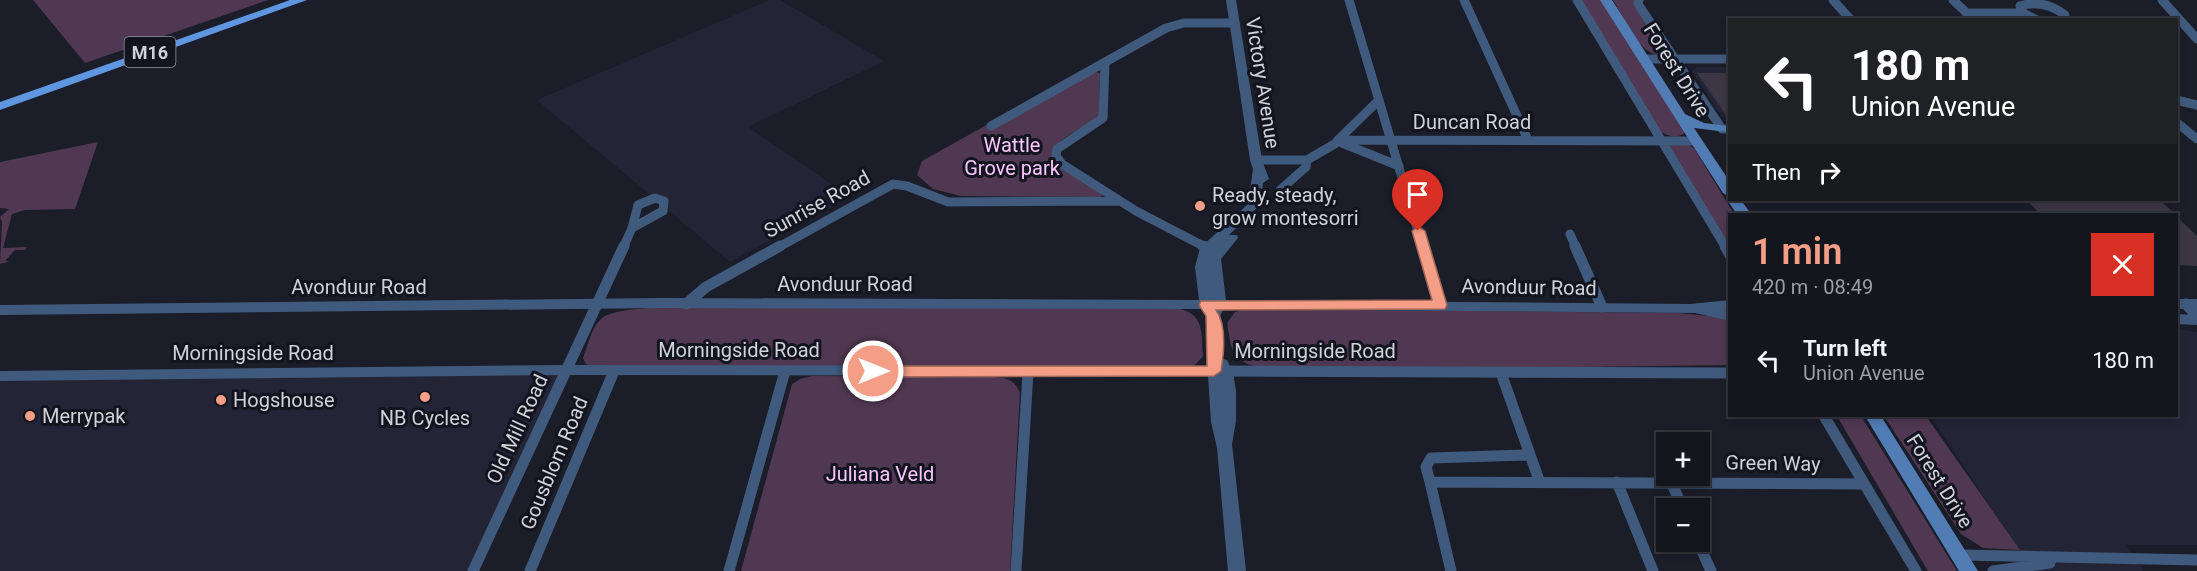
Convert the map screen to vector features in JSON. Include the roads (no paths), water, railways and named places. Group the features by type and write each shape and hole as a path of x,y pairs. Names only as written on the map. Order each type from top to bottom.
{"main road":[{"name":"M16","path":"0,105 301,0"},
{"name":"Forest Drive","path":"1606,0 1728,190"},
{"path":"1678,114 1701,126 1726,129"},
{"name":"Forest Drive","path":"1874,417 1964,563"}],"street":[{"name":"Victory Avenue","path":"1212,250 1254,205 1257,166 1231,0"},
{"path":"1349,0 1440,305"},
{"path":"1464,0 1528,140"},
{"path":"1577,0 1728,252"},
{"path":"1639,0 1638,4 1674,59 1726,129"},
{"path":"1833,0 1849,18"},
{"path":"1953,0 1971,18"},
{"path":"2162,0 2197,39"},
{"path":"2023,13 2020,6 2038,3 2056,9 2065,15 2064,18"},
{"path":"1966,13 2023,13 2033,18"},
{"path":"991,126 1174,25 1234,23"},
{"path":"1643,60 1728,59"},
{"path":"1105,63 1103,118 1064,142 1057,148 1056,156 1062,164 1119,201 1181,237 1212,250 1202,267 1213,308 1219,371 1219,422 1225,448 1237,571"},
{"path":"1257,166 1307,160 1320,155 1379,100"},
{"path":"2178,100 2197,105"},
{"path":"2178,124 2197,139"},
{"path":"2178,130 2187,131"},
{"path":"1337,141 1399,166"},
{"name":"Duncan Road","path":"1337,141 1695,141"},
{"path":"1280,190 1306,167 1307,160"},
{"name":"Sunrise Road","path":"686,304 699,291 893,184 908,185 926,196 948,202 1119,201"},
{"name":"Old Mill Road","path":"473,571 632,228"},
{"path":"1570,234 1602,307"},
{"name":"Avonduur Road","path":"0,310 597,304 1213,308 1440,305 1690,309 1728,305"},
{"path":"2186,304 2197,318"},
{"name":"Avonduur Road","path":"1690,309 1728,316"},
{"path":"2178,319 2197,318"},
{"name":"Morningside Road","path":"0,376 565,370 1728,373"},
{"name":"Gousblom Road","path":"530,571 614,371"},
{"path":"729,571 785,371"},
{"path":"1016,571 1028,372"},
{"path":"1501,373 1539,480"},
{"path":"1825,417 1916,571"},
{"path":"1450,571 1426,468 1431,458 1529,455"},
{"name":"Green Way","path":"1430,482 1539,480 1656,482"},
{"path":"1617,482 1653,571"},
{"name":"Green Way","path":"1710,482 1864,484"},
{"path":"1702,552 1711,571"},
{"path":"1993,571 2074,560"},
{"path":"1964,563 2197,560"}],"place":[{"name":"Ready, steady, grow montesorri","path":"1200,206"},
{"name":"NB Cycles","path":"425,397"},
{"name":"Hogshouse","path":"221,400"},
{"name":"Merrypak","path":"30,416"}],"park label":[{"name":"Wattle Grove park","path":"1012,156"},
{"name":"Juliana Veld","path":"880,474"}]}
